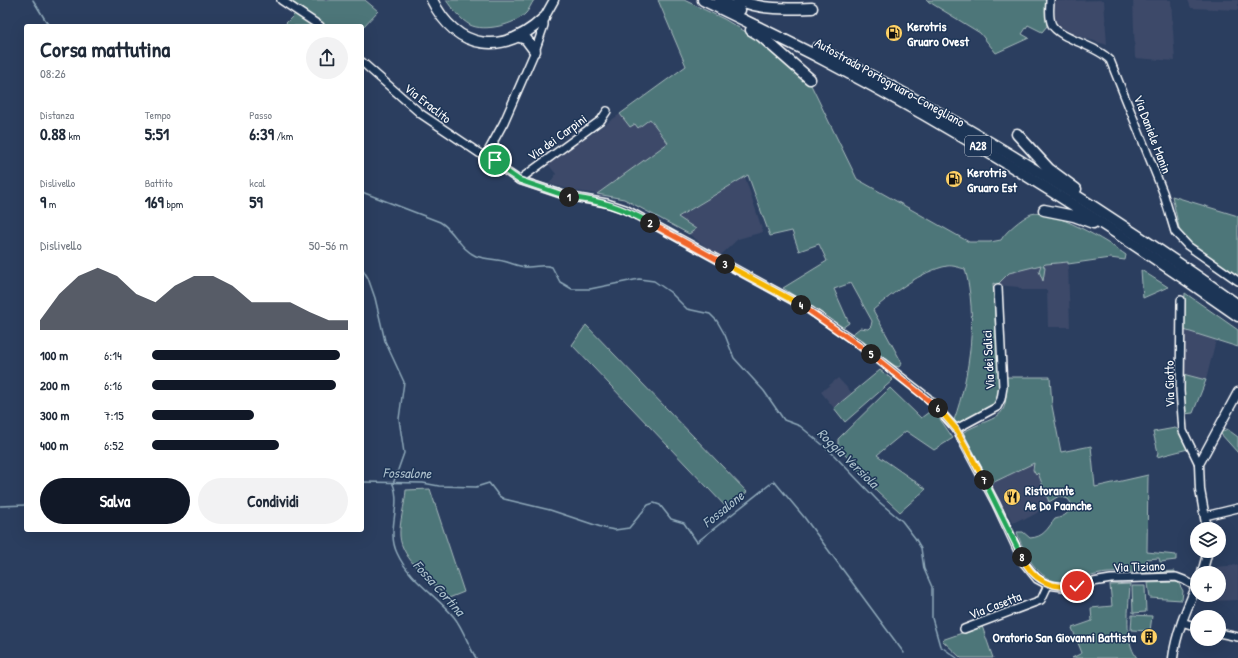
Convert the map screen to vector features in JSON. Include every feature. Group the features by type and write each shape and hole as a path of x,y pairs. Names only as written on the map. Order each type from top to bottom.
{"highway":[{"path":"432,0 439,14 449,26 461,35 471,39 491,43 503,42 520,36 533,28 544,18"},
{"path":"699,0 761,36 810,79"},
{"name":"Autostrada Portogruaro-Conegliano","path":"703,0 823,59 1013,167 1154,257 1238,316"},
{"name":"Autostrada Portogruaro-Conegliano","path":"720,0 869,74 1022,163 1115,220 1238,305"},
{"path":"738,0 752,6 775,9 812,8"},
{"path":"520,36 526,39 535,51"},
{"path":"1017,134 1048,169 1090,198 1115,220"},
{"path":"1044,210 1074,216 1091,222 1128,244 1154,257"}],"main road":[{"path":"544,18 554,0"},
{"path":"1206,522 1200,490 1199,464 1238,392"},
{"path":"1173,658 1174,646 1190,601"}],"street":[{"path":"281,0 317,24"},
{"name":"Via Daniele Manin","path":"1050,0 1049,14 1052,24 1058,32 1103,52 1110,60 1163,192 1172,224 1179,238 1238,281"},
{"path":"544,18 544,25 535,51 494,142 485,157 519,180 567,196 607,203 625,209 805,307 856,342 912,385 940,410 956,429 996,504 1026,567 1037,579 1048,585"},
{"name":"Via Eraclito","path":"364,64 420,114 485,157"},
{"name":"Via dei Carpini","path":"519,180 601,120 607,111"},
{"path":"494,142 494,163"},
{"name":"Via dei Salici","path":"956,429 997,407 1001,399 1003,387 998,288"},
{"name":"Via Giotto","path":"1180,300 1180,392 1183,431 1199,464"},
{"path":"1205,516 1238,508"},
{"name":"Via Tiziano","path":"1048,585 1067,587 1111,579 1176,577 1190,583"},
{"name":"Via Casetta","path":"964,629 1041,600 1048,585"},
{"path":"1182,622 1190,625"},
{"path":"1226,634 1238,637"}],"shaded area":[{"path":"1104,0 1107,45 1077,36 1059,26 1055,19 1055,1"},
{"path":"1133,0 1171,0 1175,61 1135,58"},
{"path":"1188,0 1238,0 1238,10 1191,8"},
{"path":"620,114 630,127 635,124 638,128 650,119 668,143 597,194 576,191 549,184 556,174 548,164"},
{"path":"745,177 763,232 738,239 721,255 720,258 689,234 696,229 678,218"},
{"path":"1068,262 1070,327 1048,327 1047,290 1022,290 1018,287 997,285 1009,273 1046,264"},
{"path":"1184,330 1216,340 1206,380 1183,374"},
{"path":"838,378 852,393 834,408 821,392"},
{"path":"1034,462 1049,502 1044,504 1037,513 1024,520 1023,518 1013,523 990,484"},
{"path":"1238,565 1238,600 1226,600 1226,566"}],"green space":[{"path":"290,0 365,0 378,11 364,26 364,24 323,24"},
{"path":"446,0 534,0 526,13 515,21 499,26 483,28 466,23 456,14"},
{"path":"658,0 684,0 724,19 756,38 811,85 857,179 969,242 990,242 1001,240 1010,229 1023,219 1031,214 1040,213 1080,227 1126,255 1125,260 1110,258 1068,264 1068,262 1046,264 1043,265 1045,268 1043,281 1039,271 1041,265 1009,273 997,285 993,283 1000,382 998,396 993,405 956,425 954,420 960,403 968,365 970,345 971,306 965,269 947,266 927,273 898,290 873,310 902,363 899,367 895,366 851,335 860,328 868,329 871,326 872,321 851,283 834,289 849,323 842,328 783,288 827,261 819,244 799,251 792,231 770,236 748,175 678,217 696,229 689,234 624,199 597,194 668,143 650,119 638,128 635,124 630,127 620,114 686,66"},
{"path":"926,0 1048,0 1047,26 1042,32 1028,25 1022,34 1029,38 996,53 980,33"},
{"path":"296,13 313,24 285,24"},
{"path":"1172,196 1238,216 1238,277 1185,239 1180,232"},
{"path":"1141,270 1168,287 1143,298"},
{"path":"1185,293 1238,330 1238,347 1184,330"},
{"path":"586,325 747,492 727,508 572,345"},
{"path":"880,370 893,380 845,422 834,408"},
{"path":"1183,374 1206,380 1193,413 1184,414"},
{"path":"1006,377 1050,377 1052,406 1061,452 1091,446 1095,487 1148,475 1147,552 1176,555 1176,560 1160,562 1159,558 1147,559 1144,570 1155,572 1108,573 1063,582 1054,581 1039,572 1023,548 1017,532 1023,532 1030,538 1039,536 1045,532 1055,519 1067,514 1071,503 1068,499 1059,496 1049,502 1038,473 1036,475 1033,470 1034,463 990,484 962,433 998,416 1005,403"},
{"path":"890,388 921,418 933,409 953,438 934,450 906,431 877,455 926,489 900,512 877,491 838,447 838,439"},
{"path":"1175,428 1179,430 1188,449 1157,457 1158,452 1153,432"},
{"path":"1227,429 1238,437 1238,453 1220,433"},
{"path":"430,489 464,592 449,598 412,562 402,545 400,536 400,525 406,490"},
{"path":"1178,582 1183,591 1182,600 1150,598 1148,583"},
{"path":"1130,584 1128,632 1130,642 1137,658 1072,658 1082,653 1072,628 1092,621 1091,608 1112,606 1110,585"},
{"path":"1132,586 1145,586 1146,612 1133,613"},
{"path":"1132,615 1152,616 1150,631 1131,630"},
{"path":"982,626 993,658 961,658 942,640"}],"waterway":[{"name":"Roggia Versiola","path":"33,0 48,24"},
{"name":"Roggia Versiola","path":"364,193 440,222 445,225 470,253 476,256 525,267 552,267 560,282 572,289 590,289 639,279 654,281 670,292 687,309 710,314 717,321 725,335 734,358 764,391 784,420 800,426 830,451 878,501 902,521 915,538 921,548 924,569 932,587 932,618 940,646 957,658"},
{"path":"364,271 375,298 385,341 404,382 399,419 404,453 393,484"},
{"name":"Fossalone","path":"364,482 423,483 439,486 476,487 489,483 499,496 504,499 550,510 604,528 615,530 629,528 648,505 654,503 660,505 671,519 684,523 697,542 774,481 804,517 904,653"},
{"name":"Fossa Cortina","path":"393,484 396,501 393,536 397,553 408,571 454,617 476,658"},
{"name":"Fossalone","path":"0,506 24,505"}],"place":[{"name":"Kerotris Gruaro Ovest","path":"894,33"},
{"name":"Kerotris Gruaro Est","path":"954,179"},
{"name":"Ristorante Ae Do Paanche","path":"1012,497"},
{"name":"Oratorio San Giovanni Battista","path":"1149,637"}],"route":[{"path":"495,160 494,163 519,180 567,196 607,203 625,209 805,307 856,342 928,398 956,429 996,504 1026,567 1037,579 1048,585 1059,587 1077,586"}]}
